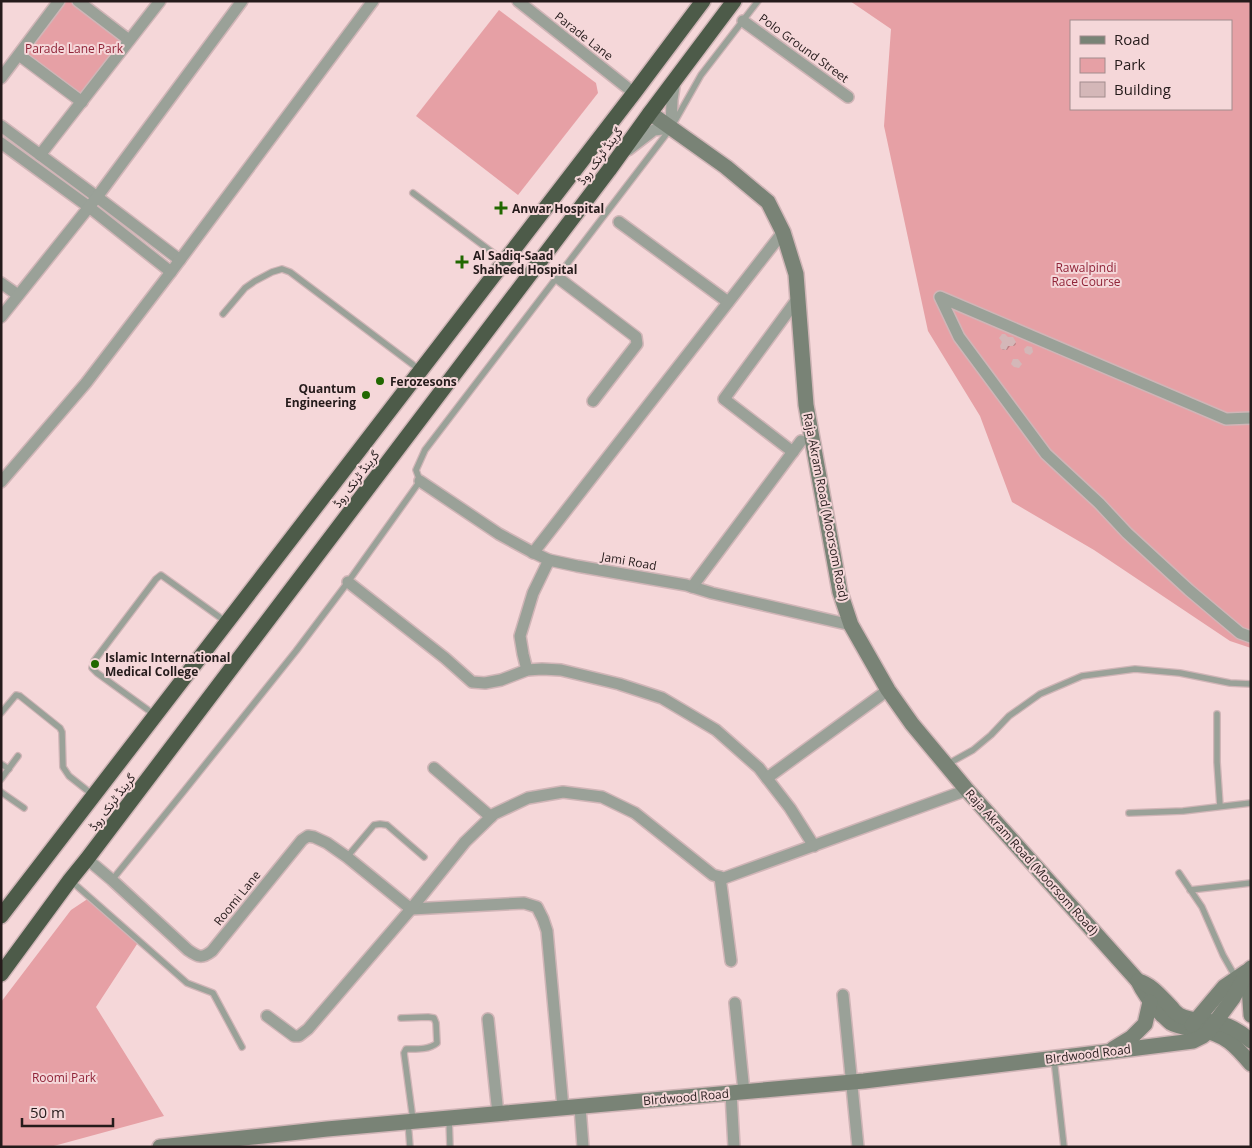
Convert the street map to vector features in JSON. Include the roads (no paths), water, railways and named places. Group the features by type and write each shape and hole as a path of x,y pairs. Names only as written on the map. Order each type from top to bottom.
{"highway":[{"name":"گرینڈ ٹرنک روڈ","path":"1,916 703,1"},
{"name":"گرینڈ ٹرنک روڈ","path":"1,974 734,1"}],"street":[{"path":"1,78 59,1"},
{"path":"78,1 129,40"},
{"path":"40,155 160,1"},
{"path":"1,317 98,197 242,1"},
{"path":"1,482 86,383 373,1"},
{"name":"Parade Lane","path":"518,1 634,93"},
{"name":"Polo Ground Street","path":"743,21 848,97"},
{"path":"18,55 82,102"},
{"path":"619,156 654,130 671,128 675,80"},
{"name":"Raja Akram Road (Moorsom Road)","path":"650,113 726,167 768,202 783,232 796,274 806,405 840,592 851,625 888,690 912,724 946,765 1138,981 1150,1002 1170,1022 1178,1026 1193,1024"},
{"path":"1,126 180,260"},
{"path":"1,143 89,207 171,272"},
{"path":"619,222 728,302"},
{"path":"534,553 783,232"},
{"path":"557,277 636,337 637,344 593,401"},
{"path":"1,283 18,296"},
{"path":"1251,418 1226,418 940,297 959,337 1046,454 1189,590 1240,633 1251,637"},
{"path":"793,452 724,399 798,298"},
{"path":"692,587 801,440"},
{"name":"Jami Road","path":"420,480 499,534 549,560 692,587 851,625"},
{"path":"527,670 520,636 533,593 549,560"},
{"path":"348,582 445,658 472,682 485,683 501,680 527,670 561,670 619,684 662,698 716,730 759,768 790,808 814,846"},
{"path":"767,778 888,690"},
{"path":"434,768 491,818"},
{"path":"267,1016 294,1036 298,1036 308,1029 411,909 465,842 494,814 528,798 563,792 602,797 635,813 713,875 724,878 968,790"},
{"name":"Roomi Lane","path":"87,859 188,950 196,956 202,957 212,951 302,840 308,836 327,843 347,857 411,909"},
{"path":"720,877 731,961"},
{"path":"411,909 524,903 537,907 544,919 547,931 563,1108"},
{"path":"1245,972 1251,1014"},
{"path":"1182,1042 1193,1024 1224,987 1245,972"},
{"path":"1211,1027 1233,998 1245,972"},
{"path":"1138,981 1154,988 1178,1015 1188,1019 1193,1024 1211,1027 1226,1025 1251,1041"},
{"path":"843,995 858,1147"},
{"path":"1106,1052 1131,1038 1145,1024 1150,1002"},
{"path":"734,1147 737,1093 735,1003"},
{"path":"488,1019 498,1114"},
{"path":"1211,1027 1237,1047 1251,1064"},
{"name":"BIrdwood Road","path":"160,1147 238,1143 449,1118 851,1082 1054,1059 1193,1041 1203,1036 1211,1027"},
{"path":"580,1107 583,1147"}],"lane":[{"path":"112,880 296,651 348,582 420,480 416,470 425,450 671,128 702,75 758,1"},
{"path":"413,193 504,261"},
{"path":"223,314 245,288 272,272 282,269 290,272 421,370"},
{"path":"156,716 92,668 94,661 156,579 161,576 167,578 227,623"},
{"path":"946,765 973,750 991,735 1008,716 1040,694 1082,676 1135,669 1180,673 1230,683 1251,684"},
{"path":"1,713 16,695 56,724 62,732 63,768 69,776 94,796"},
{"path":"1217,714 1217,762 1220,806"},
{"path":"1,779 18,756"},
{"path":"1,764 9,769"},
{"path":"1,792 24,808"},
{"path":"1129,813 1183,811 1251,803"},
{"path":"347,857 374,825 380,824 387,825 424,857"},
{"path":"1179,873 1202,907 1223,955 1245,972"},
{"path":"70,880 187,983 212,993 242,1047"},
{"path":"1190,890 1251,883"},
{"path":"401,1018 428,1016 434,1018 436,1023 436,1045 406,1049 404,1053 411,1122 410,1147"},
{"path":"1054,1059 1064,1147"},
{"path":"449,1118 450,1147"}],"place":[{"name":"Anwar Hospital","path":"501,208"},
{"name":"Al Sadiq-Saad Shaheed Hospital","path":"462,262"},
{"name":"Ferozesons","path":"380,381"},
{"name":"Quantum Engineering","path":"366,395"},
{"name":"Islamic International Medical College","path":"95,664"}],"park label":[{"name":"Parade Lane Park","path":"74,48"},
{"name":"Rawalpindi Race Course","path":"1086,274"},
{"name":"Roomi Park","path":"64,1077"}]}
